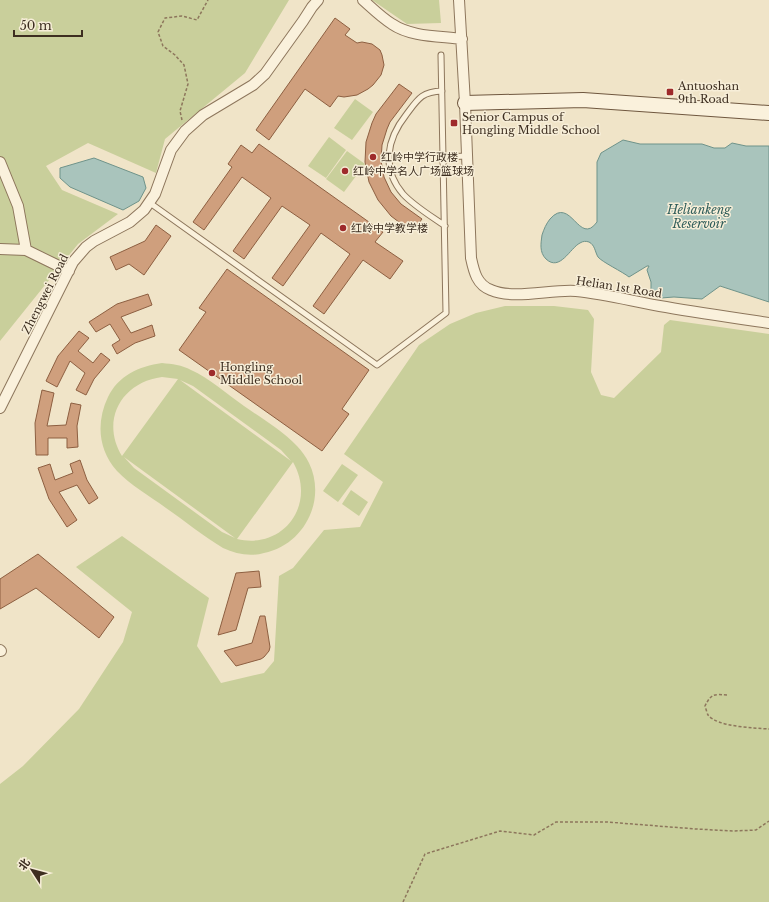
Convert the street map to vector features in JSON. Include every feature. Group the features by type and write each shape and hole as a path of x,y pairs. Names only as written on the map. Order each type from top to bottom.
{"street":[{"name":"Zhengwei Road","path":"0,408 73,262 86,247 137,217 150,203 160,184 171,150 185,131 203,115 253,85 265,74 318,0"},
{"path":"363,0 391,24 410,32 462,38"},
{"name":"Helian 1st Road","path":"459,0 466,103 471,258 476,276 480,283 486,288 501,293 516,294 575,291 668,308 769,323"},
{"path":"466,103 583,100 769,113"},
{"path":"0,162 18,206 26,250"},
{"path":"0,249 26,250 69,271"}],"lane":[{"path":"150,203 377,365 446,313 441,55"},
{"path":"442,91 428,92 419,98 397,127 392,139 389,153 392,174 402,193 444,226"},
{"path":"443,157 467,156"}],"path":[{"path":"185,131 180,112 188,84 184,65 175,55 163,46 158,32 165,18 182,16 197,20 208,0"},
{"path":"727,695 716,694 710,697 705,706 708,715 716,721 723,723 745,728 769,729"},
{"path":"403,902 425,854 500,831 534,835 556,822 607,822 696,830 756,830 769,821"}],"green space":[{"path":"0,0 289,0 245,73 165,139 156,173 88,143 46,166 62,190 118,214 78,244 0,341"},
{"path":"372,0 439,0 441,23 407,24"},
{"name":"红岭中学名人广场篮球场","path":"355,99 373,112 352,140 334,128"},
{"name":"红岭中学名人广场篮球场","path":"329,137 346,150 326,178 308,166"},
{"name":"红岭中学名人广场篮球场","path":"347,151 365,164 344,192 326,179"},
{"path":"505,306 554,306 588,310 594,319 591,372 601,395 614,398 661,352 664,325 670,320 769,334 769,902 0,902 0,784 23,766 79,709 123,642 132,612 76,567 122,536 209,598 197,646 221,683 264,673 274,661 279,576 293,568 324,530 360,527 383,482 344,454 419,345 450,324 476,313"},
{"path":"153,364 173,364 188,368 198,373 279,430 299,448 309,463 314,477 315,492 313,506 308,519 301,531 290,541 278,548 254,555 238,553 223,548 208,539 140,490 117,471 106,454 101,436 104,406 117,383 130,373","holes":["162,377 178,379 122,456 116,442 113,429 114,417 119,405 126,395 136,386 148,380","180,380 193,386 281,450 291,461","124,457 235,538 222,532 134,468","293,462 299,478 301,493 298,508 292,520 282,531 269,538 254,541 237,539"]},
{"path":"342,464 358,475 338,502 323,491"},
{"path":"351,490 368,502 359,516 342,504"}],"water":[{"name":"Heliankeng Reservoir","path":"623,140 640,144 702,144 714,148 725,148 732,143 746,146 769,146 769,302 720,286 702,299 674,297 661,298 651,293 651,282 647,270 649,266 629,277 600,259 593,245 587,241 576,246 564,258 556,263 546,259 541,250 542,235 550,219 557,213 564,213 585,229 591,228 597,222 597,162 601,153"},
{"path":"94,158 143,177 146,188 139,201 123,210 70,187 60,178 60,168"}],"building":[{"path":"335,18 350,29 345,35 357,43 362,42 372,44 380,50 384,65 381,75 373,85 357,95 344,97 338,96 330,107 305,89 269,140 256,130"},
{"name":"红岭中学行政楼","path":"399,84 412,93 390,122 382,145 381,161 384,177 391,192 401,204 422,219 412,232 391,216 378,200 369,182 365,162 366,142 372,123 376,114"},
{"name":"红岭中学教学楼","path":"259,144 383,232 375,242 403,261 390,279 363,260 324,314 313,306 350,254 321,233 283,286 272,278 310,225 282,206 244,259 233,251 271,198 242,177 204,230 193,222 232,167 228,164 241,145 252,153"},
{"path":"156,225 171,236 144,275 129,264 116,270 110,257 145,241"},
{"path":"227,269 369,370 342,409 349,414 322,451 179,350 206,312 199,308"},
{"path":"148,294 152,305 121,317 131,333 152,325 155,336 135,343 117,354 112,345 120,340 110,324 96,332 89,322 117,304"},
{"path":"79,331 89,338 78,351 93,363 101,353 110,360 94,379 86,395 76,390 85,373 70,361 57,387 46,381 58,356"},
{"path":"42,390 54,393 47,426 66,425 71,403 81,405 77,426 78,447 67,448 67,438 48,438 48,455 36,455 35,423"},
{"path":"80,460 87,480 98,498 89,504 77,485 59,492 77,520 67,527 49,499 38,468 50,464 55,480 73,473 70,464"},
{"path":"38,554 114,617 99,638 36,588 0,609 0,579"},
{"path":"259,571 261,587 248,588 236,630 218,635 236,573"},
{"path":"260,616 265,616 270,647 269,651 261,659 236,666 224,651 252,643"}],"place":[{"name":"Antuoshan 9th Road","path":"670,92"},
{"name":"Senior Campus of Hongling Middle School","path":"454,123"},
{"name":"红岭中学行政楼","path":"373,157"},
{"name":"红岭中学名人广场篮球场","path":"345,171"},
{"name":"红岭中学教学楼","path":"343,228"},
{"name":"Hongling Middle School","path":"212,373"}]}
